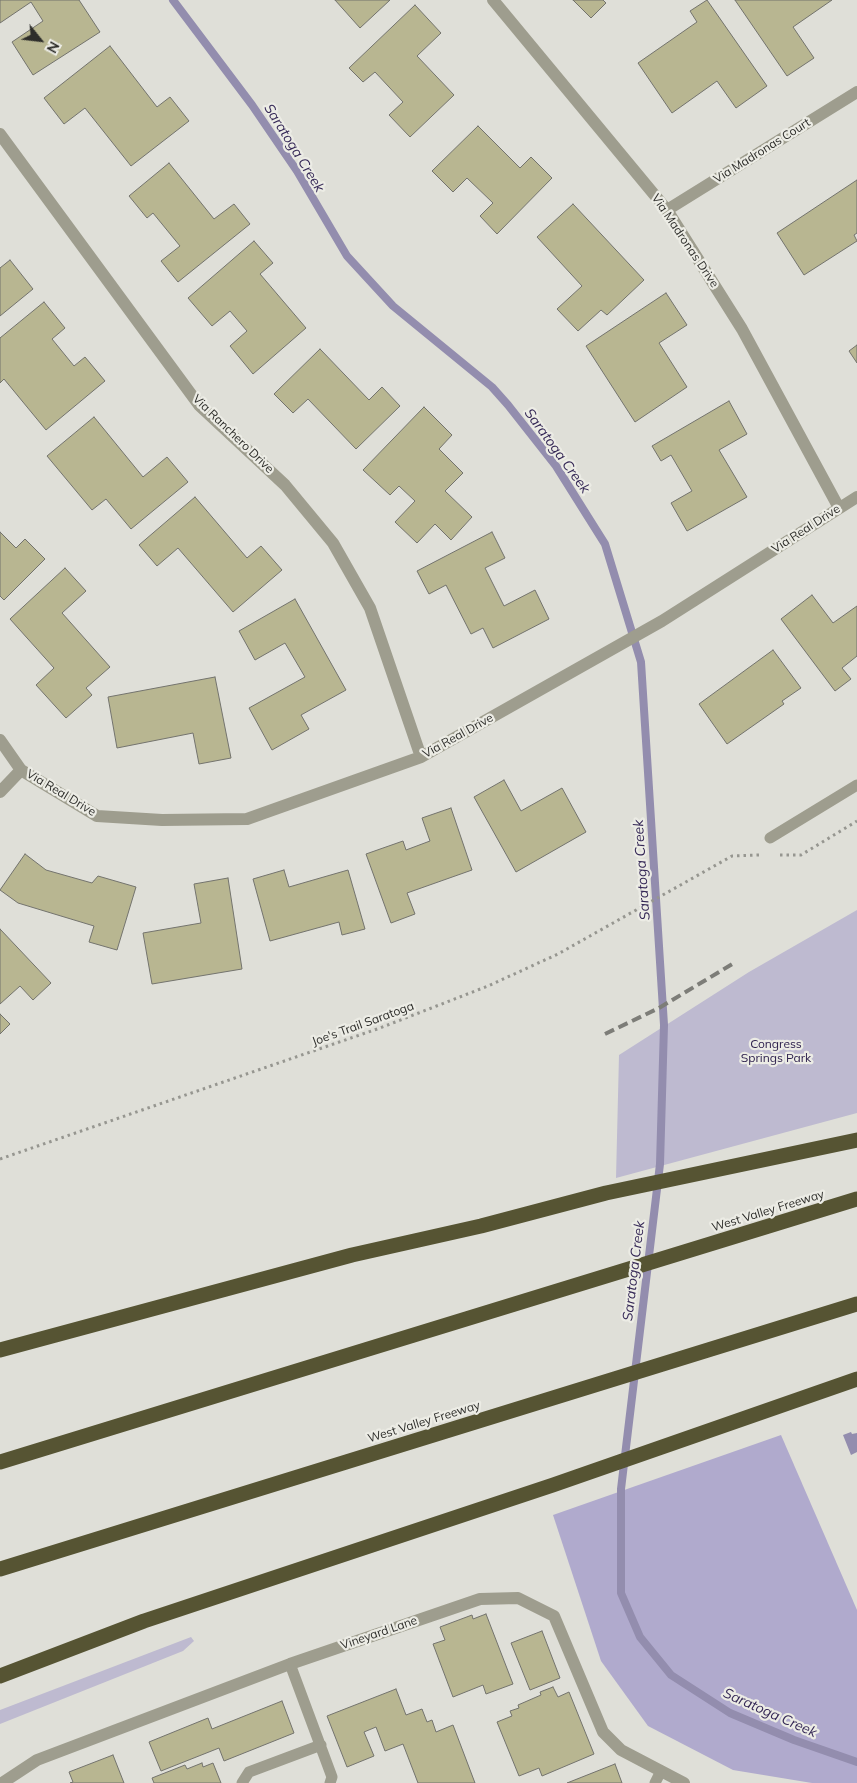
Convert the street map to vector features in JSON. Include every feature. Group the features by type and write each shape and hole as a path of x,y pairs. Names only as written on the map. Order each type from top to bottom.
{"highway":[{"path":"0,1350 352,1255 481,1226 606,1193 857,1140"},
{"name":"West Valley Freeway","path":"0,1462 857,1199"},
{"name":"West Valley Freeway","path":"0,1570 857,1304"},
{"path":"0,1676 144,1621 553,1485 857,1379"}],"street":[{"name":"Via Madronas Drive","path":"493,0 667,210 742,329 839,508"},
{"name":"Via Madronas Court","path":"667,210 857,92"},
{"name":"Via Ranchero Drive","path":"0,134 199,405 285,484 333,543 370,608 421,758"},
{"name":"Via Real Drive","path":"21,770 97,816 162,820 247,819 421,758 662,622 857,497"},
{"path":"0,740 21,770 0,792"},
{"name":"Vineyard Lane","path":"2,1783 37,1760 290,1664 480,1599 518,1598 554,1616 603,1732 621,1750 684,1783"}],"lane":[{"path":"770,838 857,785"},
{"path":"290,1664 332,1777 330,1783"},
{"path":"242,1783 249,1772 321,1745"},
{"path":"655,1783 661,1771"}],"path":[{"name":"Joe's Trail Saratoga","path":"0,1159 398,1021 488,986 558,954 715,866"}],"green space":[{"name":"Congress Springs Park","path":"857,910 857,1113 616,1178 619,1055 749,972"},
{"path":"191,1637 194,1641 183,1651 0,1724 0,1710"}],"shaded area":[{"path":"851,1432 852,1434 857,1433 857,1452 851,1455 843,1435"},
{"path":"781,1435 857,1610 857,1783 812,1783 733,1770 648,1726 601,1661 553,1515"}],"building":[{"path":"0,0 79,0 100,32 33,75 12,42 43,21 31,2 0,23"},
{"path":"335,0 390,0 360,28"},
{"path":"573,0 603,0 606,3 591,18"},
{"path":"707,0 767,86 736,108 717,81 672,113 638,63 697,22 690,11"},
{"path":"735,0 832,0 793,27 814,58 787,76"},
{"path":"415,5 441,33 417,56 454,95 410,137 389,115 403,102 375,72 363,82 349,68"},
{"path":"110,46 157,107 170,97 189,121 131,166 85,108 64,124 44,98"},
{"path":"478,126 520,168 531,157 552,178 497,234 480,216 493,203 467,178 453,192 432,171"},
{"path":"169,163 214,219 234,204 250,224 178,282 161,261 180,246 153,213 147,218 129,196"},
{"path":"857,180 857,233 854,235 857,241 804,275 777,233"},
{"path":"573,204 644,280 607,315 601,310 578,331 557,309 582,286 537,237"},
{"path":"254,241 273,263 260,274 306,328 253,374 230,346 247,331 230,311 212,326 188,298"},
{"path":"10,260 33,289 0,316 0,268"},
{"path":"666,293 687,325 659,343 687,387 635,422 586,346"},
{"path":"44,302 65,328 52,339 74,366 85,357 105,381 46,430 4,379 0,383 0,338"},
{"path":"857,345 857,363 849,351"},
{"path":"320,349 369,400 382,387 400,406 356,449 308,399 293,413 274,394"},
{"path":"729,401 747,434 719,450 747,497 687,531 671,503 692,491 671,455 661,461 652,446"},
{"path":"424,407 452,435 439,449 463,473 445,491 472,517 451,540 435,524 417,543 395,522 415,501 399,486 390,495 363,470"},
{"path":"94,417 143,477 167,457 188,482 131,529 106,499 92,510 47,456"},
{"path":"195,497 247,558 261,546 282,570 233,612 178,548 157,566 139,545"},
{"path":"0,532 16,548 25,539 45,559 4,600 0,596"},
{"path":"492,532 505,558 485,568 504,606 535,590 549,619 493,648 483,628 471,634 446,585 429,594 417,571"},
{"path":"65,568 86,591 62,613 110,667 86,688 92,695 66,718 36,685 54,668 10,619"},
{"path":"812,595 833,623 857,606 857,656 842,668 851,679 835,691 781,619"},
{"path":"295,599 346,690 301,715 309,729 272,750 249,708 305,677 285,643 255,660 239,631"},
{"path":"773,650 801,688 782,701 784,704 727,744 699,704"},
{"path":"215,677 231,758 199,764 193,733 117,748 108,697"},
{"path":"504,780 521,811 562,788 586,832 516,872 474,797"},
{"path":"451,808 472,870 407,893 415,914 391,923 366,854 403,841 406,850 430,841 422,818"},
{"path":"25,854 46,870 92,883 98,876 136,887 117,950 89,942 94,926 18,903 0,890"},
{"path":"284,870 289,887 348,870 365,929 342,935 339,922 270,941 253,879"},
{"path":"228,878 242,969 152,984 143,933 201,923 194,884"},
{"path":"0,929 51,983 33,1000 20,986 0,1004"},
{"path":"0,1014 10,1024 0,1034"},
{"path":"486,1614 513,1684 486,1694 483,1685 453,1697 433,1644 445,1640 440,1627 472,1615 473,1619"},
{"path":"542,1631 560,1678 530,1690 511,1643"},
{"path":"553,1687 558,1697 569,1692 594,1754 542,1776 539,1768 519,1776 497,1722 512,1716 510,1711 519,1708 518,1705 541,1695 540,1692"},
{"path":"396,1689 406,1715 422,1709 427,1722 432,1720 436,1732 453,1725 475,1783 418,1783 403,1744 385,1751 376,1727 364,1732 374,1756 347,1767 327,1716"},
{"path":"282,1701 294,1733 224,1761 219,1748 161,1771 149,1742 208,1718 212,1729"},
{"path":"113,1755 124,1783 70,1783 73,1782 69,1772"},
{"path":"202,1763 203,1767 213,1763 221,1783 154,1783 152,1778 185,1765 187,1769"},
{"path":"615,1764 622,1783 567,1783"}],"waterway":[{"name":"Saratoga Creek","path":"173,0 252,105 297,171 347,256 393,306 492,387 556,466 605,544 641,662 664,1025 660,1164 621,1489 621,1593 640,1637 671,1675 730,1713 794,1740 857,1762"}],"railway":[{"path":"605,1034 659,1008 734,963"}]}
